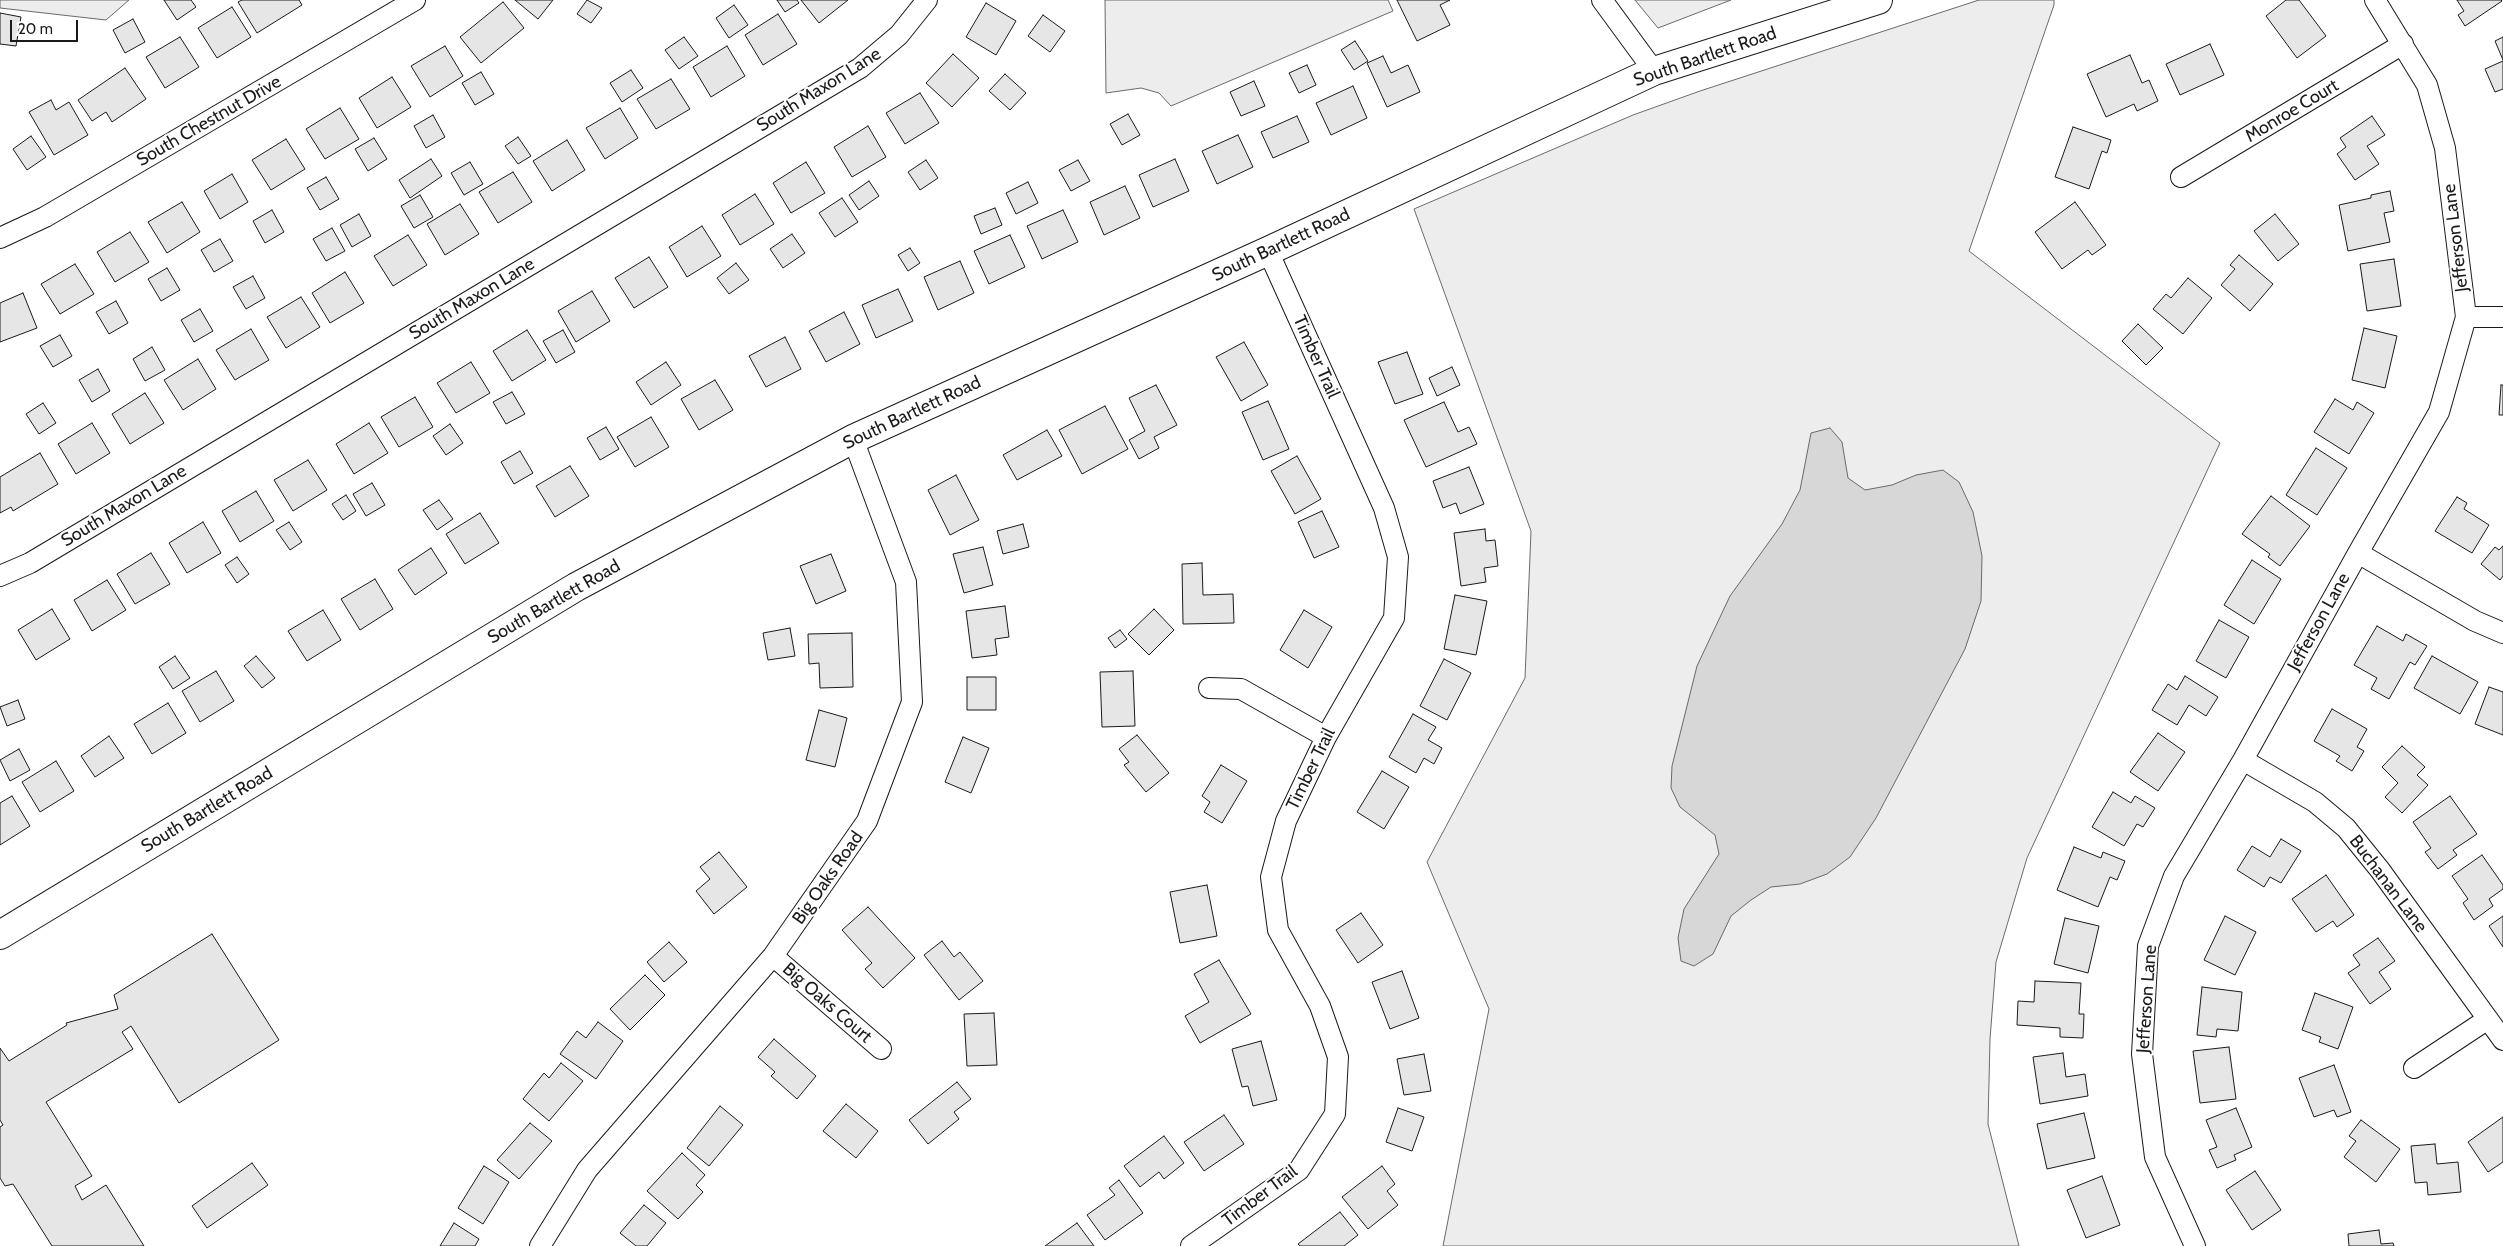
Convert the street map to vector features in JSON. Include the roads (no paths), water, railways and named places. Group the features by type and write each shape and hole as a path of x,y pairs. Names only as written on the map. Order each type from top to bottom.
{"main road":[{"name":"South Bartlett Road","path":"0,935 576,587 853,439 1268,252 1654,71 1878,0"}],"street":[{"name":"South Chestnut Drive","path":"0,238 45,217 415,0"},
{"name":"South Maxon Lane","path":"0,576 30,563 860,68 899,35 927,0"},
{"path":"1602,0 1654,71"},
{"name":"Jefferson Lane","path":"2195,1246 2155,1158 2142,1054 2148,946 2174,876 2243,760 2439,412 2466,317 2445,148 2427,85 2375,0"},
{"name":"Monroe Court","path":"2181,177 2403,44"},
{"name":"Timber Trail","path":"1191,1246 1299,1170 1336,1114 1338,1057 1320,1006 1278,930 1271,877 1286,821 1326,737 1394,618 1398,557 1384,508 1268,252"},
{"path":"2466,317 2503,317"},
{"name":"Big Oaks Road","path":"540,1246 587,1170 773,956 867,821 912,702 906,582 853,439"},
{"path":"2358,553 2476,621 2503,633"},
{"path":"1209,688 1241,689 1326,737"},
{"name":"Buchanan Lane","path":"2243,760 2315,802 2346,828 2380,870 2503,1040"},
{"name":"Big Oaks Court","path":"773,956 881,1049"},
{"path":"2414,1068 2488,1019"}]}
